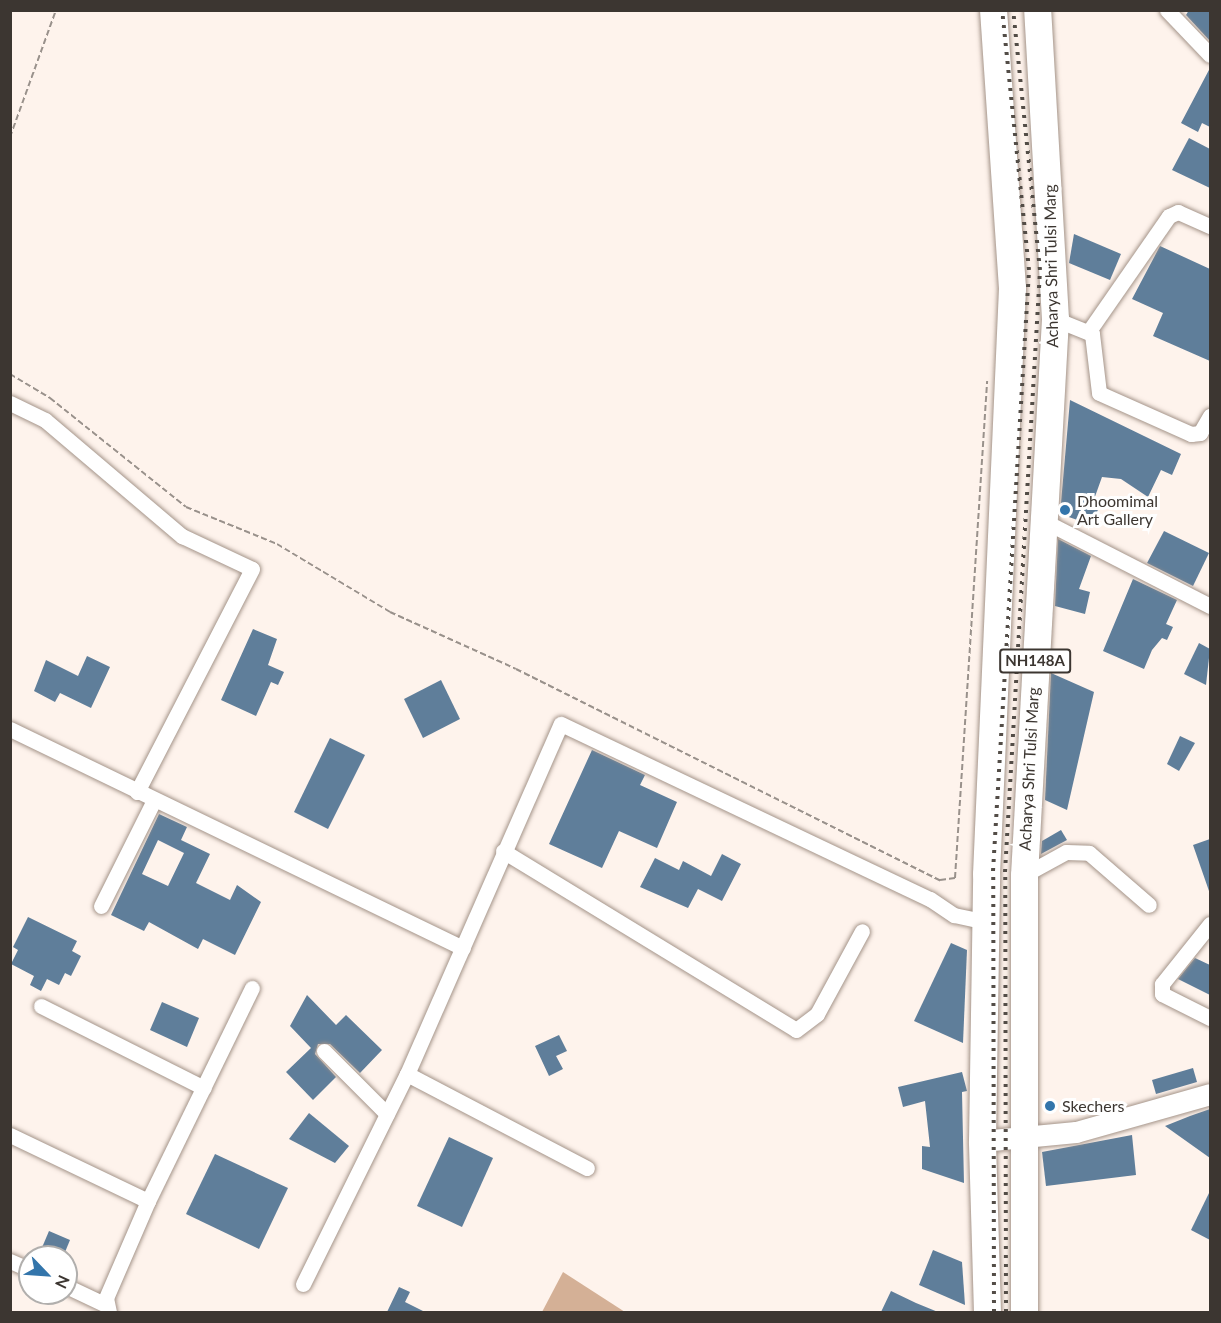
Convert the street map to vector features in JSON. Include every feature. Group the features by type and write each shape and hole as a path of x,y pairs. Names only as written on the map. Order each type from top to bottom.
{"highway":[{"name":"NH148A","path":"987,1312 982,1140 987,922 1012,288 993,10"},
{"name":"Acharya Shri Tulsi Marg","path":"1024,1312 1020,1137 1024,875 1055,319 1037,10"}],"street":[{"path":"1167,10 1210,55"},
{"path":"1210,226 1178,212 1169,216 1089,331 1099,393 1191,434 1200,433 1210,416"},
{"path":"1055,319 1089,331"},
{"path":"10,403 45,420 182,536 252,569 137,792"},
{"path":"1042,520 1210,606"},
{"path":"303,1284 407,1074 503,851 566,724 930,899 954,915 987,922"},
{"path":"10,729 463,948"},
{"path":"101,906 154,800"},
{"path":"503,851 796,1030 817,1014 862,931"},
{"path":"1024,875 1066,852 1089,853 1149,905"},
{"path":"1210,924 1162,984 1162,994 1210,1018"},
{"path":"78,1292 107,1308 148,1201 252,988"},
{"path":"41,1006 204,1088"},
{"path":"324,1051 387,1114"},
{"path":"407,1074 587,1168"},
{"path":"982,1140 1076,1132 1210,1094"},
{"path":"10,1135 148,1201"}],"path":[{"path":"10,137 56,10"},
{"path":"10,374 50,398 186,507 277,544 390,612 516,669 940,880 955,878 987,378"}],"shaded area":[{"path":"563,1272 625,1312 542,1312"}],"building":[{"path":"1189,10 1210,10 1210,41 1186,15"},
{"path":"1210,68 1210,127 1202,123 1198,132 1181,123"},
{"path":"1189,138 1210,149 1210,188 1172,170"},
{"path":"1074,234 1121,254 1110,280 1069,263"},
{"path":"1160,246 1210,269 1210,361 1153,336 1163,313 1132,299"},
{"path":"1070,400 1181,454 1172,475 1161,470 1148,497 1121,479 1102,477 1092,505 1099,507 1092,525 1060,514"},
{"path":"1164,531 1209,553 1193,586 1147,563"},
{"path":"1058,539 1091,556 1079,589 1090,592 1085,614 1055,606"},
{"path":"1133,579 1177,600 1166,624 1173,627 1167,640 1162,638 1152,650 1144,669 1103,651"},
{"path":"253,629 277,639 268,665 284,672 278,685 271,682 256,716 221,700"},
{"path":"1199,643 1210,649 1206,685 1184,674"},
{"path":"87,656 110,667 91,708 60,693 55,702 34,691 46,660 78,676"},
{"path":"1051,673 1094,692 1067,810 1045,800"},
{"path":"441,680 460,719 423,738 404,699"},
{"path":"1180,736 1195,743 1179,771 1167,764"},
{"path":"330,738 365,755 328,829 294,812"},
{"path":"592,750 645,775 640,785 677,802 657,848 619,831 602,868 549,844"},
{"path":"159,814 187,827 181,840 210,854 196,883 230,900 237,885 261,902 235,955 203,939 198,949 149,922 144,931 111,915","holes":["158,840 184,853 168,886 142,874"]},
{"path":"1061,830 1067,840 1041,854 1042,841"},
{"path":"1210,839 1210,891 1209,891 1193,845"},
{"path":"722,854 741,864 722,901 698,889 688,908 640,887 655,858 679,870 683,861 711,876"},
{"path":"28,917 77,941 72,951 81,956 71,976 65,973 59,985 47,979 41,991 30,985 34,976 11,964 18,950 13,947"},
{"path":"951,943 967,950 963,1043 914,1021"},
{"path":"1195,958 1210,965 1210,995 1178,979"},
{"path":"307,995 336,1025 346,1015 382,1050 360,1073 330,1044 318,1044 315,1054 336,1077 313,1100 286,1072 311,1048 290,1026"},
{"path":"162,1002 199,1018 187,1047 150,1030"},
{"path":"559,1035 567,1051 556,1056 563,1069 549,1076 535,1046"},
{"path":"1193,1068 1197,1082 1156,1094 1152,1080"},
{"path":"962,1072 967,1091 962,1092 964,1183 922,1169 922,1146 930,1147 925,1101 903,1107 898,1087"},
{"path":"1210,1109 1210,1158 1165,1126"},
{"path":"309,1113 349,1146 335,1163 289,1139"},
{"path":"1132,1135 1136,1175 1046,1186 1042,1152"},
{"path":"449,1137 493,1158 462,1227 417,1206"},
{"path":"215,1154 288,1188 259,1249 186,1214"},
{"path":"1210,1191 1210,1240 1191,1230"},
{"path":"49,1231 70,1240 68,1245 43,1245"},
{"path":"933,1250 962,1262 965,1305 919,1285"},
{"path":"399,1287 410,1292 405,1302 425,1312 387,1312"},
{"path":"891,1291 916,1303 938,1312 881,1312"}],"railway":[{"path":"994,1312 993,871 1029,270 1002,10"},
{"path":"1006,1312 1005,872 1040,270 1013,10"}],"place":[{"name":"Dhoomimal Art Gallery","path":"1065,510"},
{"name":"Skechers","path":"1050,1106"}]}
